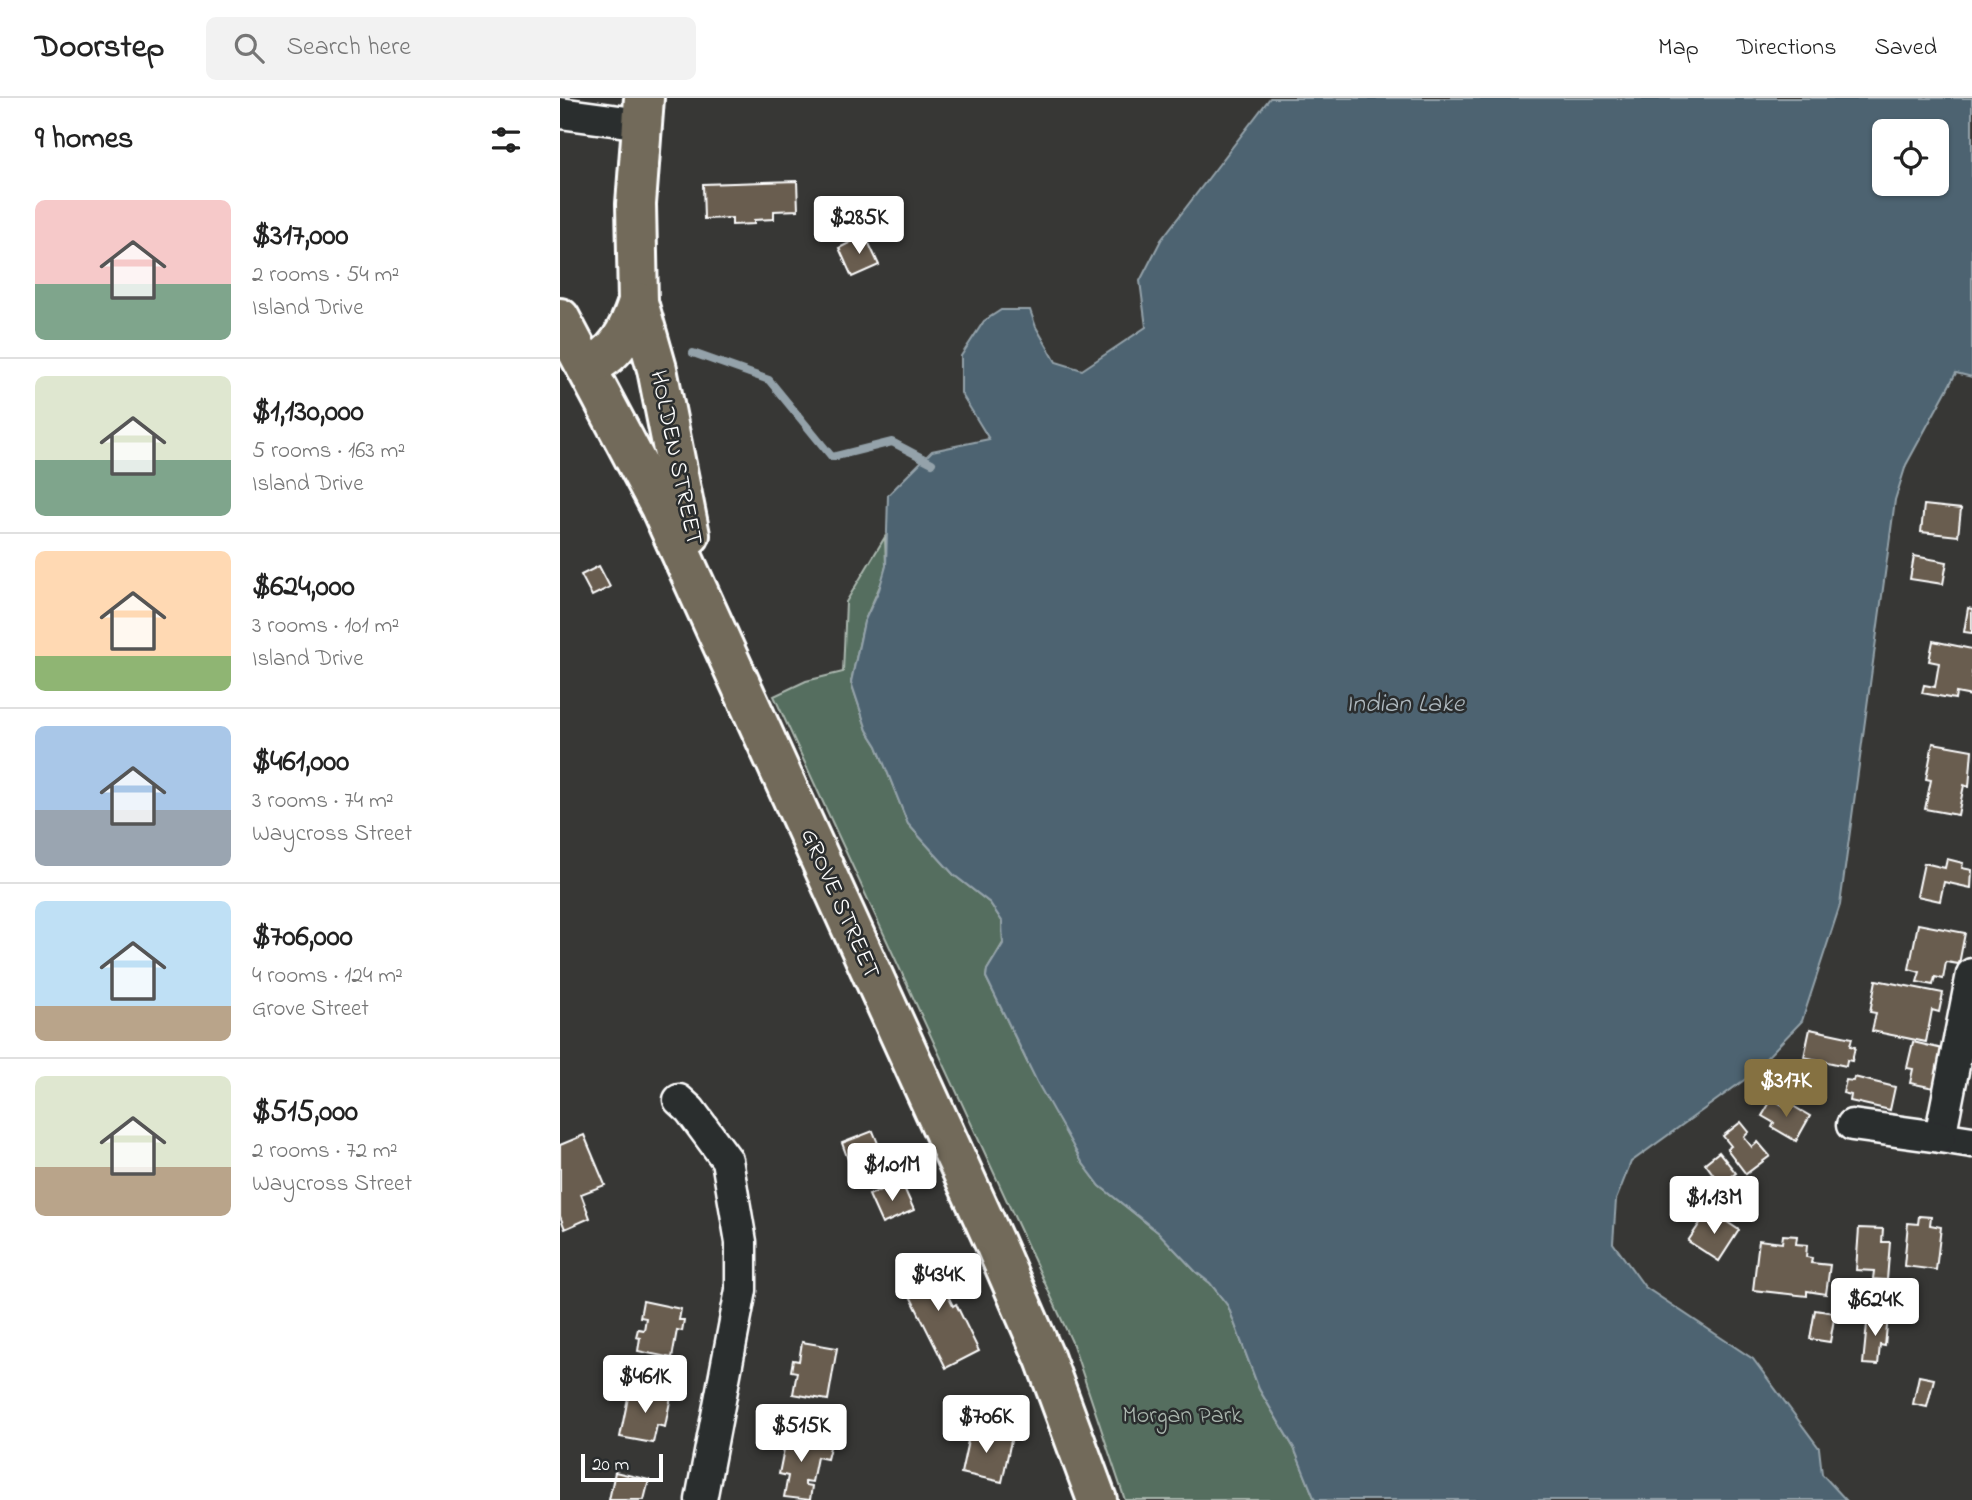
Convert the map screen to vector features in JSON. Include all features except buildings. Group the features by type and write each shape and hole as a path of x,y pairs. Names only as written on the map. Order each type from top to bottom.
{"main road":[{"name":"HOLDEN STREET","path":"643,111 636,204 639,302 657,369 675,467 709,616"},
{"name":"HOLDEN STREET","path":"586,367 602,361 619,345 639,302"},
{"name":"GROVE STREET","path":"560,318 659,505 995,1244 1049,1370 1097,1500"}],"street":[{"path":"560,113 643,111"},
{"path":"1940,1138 1972,974"},
{"path":"679,1100 727,1160 741,1242 741,1290 701,1500"},
{"path":"1852,1125 1972,1142"}],"green space":[{"name":"Morgan Park","path":"885,537 886,566 883,579 864,622 851,682 867,730 877,746 908,824 954,875 990,903 1002,921 1003,943 987,970 986,977 1027,1062 1082,1162 1100,1186 1159,1233 1210,1283 1228,1306 1259,1389 1294,1448 1315,1500 1125,1500 1072,1342 774,696 806,681 843,672 846,602"}],"water":[{"name":"Indian Lake","path":"1270,98 1972,98 1972,377 1956,373 1906,465 1895,500 1840,905 1802,1021 1747,1078 1631,1162 1616,1200 1613,1243 1645,1287 1753,1359 1819,1448 1822,1474 1846,1500 1315,1500 1294,1448 1259,1389 1228,1306 1210,1283 1159,1233 1100,1186 1082,1162 1037,1082 986,977 987,970 1003,944 1002,921 990,903 954,875 908,824 877,746 867,730 851,682 864,622 879,590 886,566 888,495 932,451 989,439 961,393 961,356 984,321 1001,310 1030,310 1036,327 1056,362 1082,370 1146,327 1140,281 1161,240"}],"waterway":[{"path":"693,353 769,380 832,457 892,442 932,463"}]}
